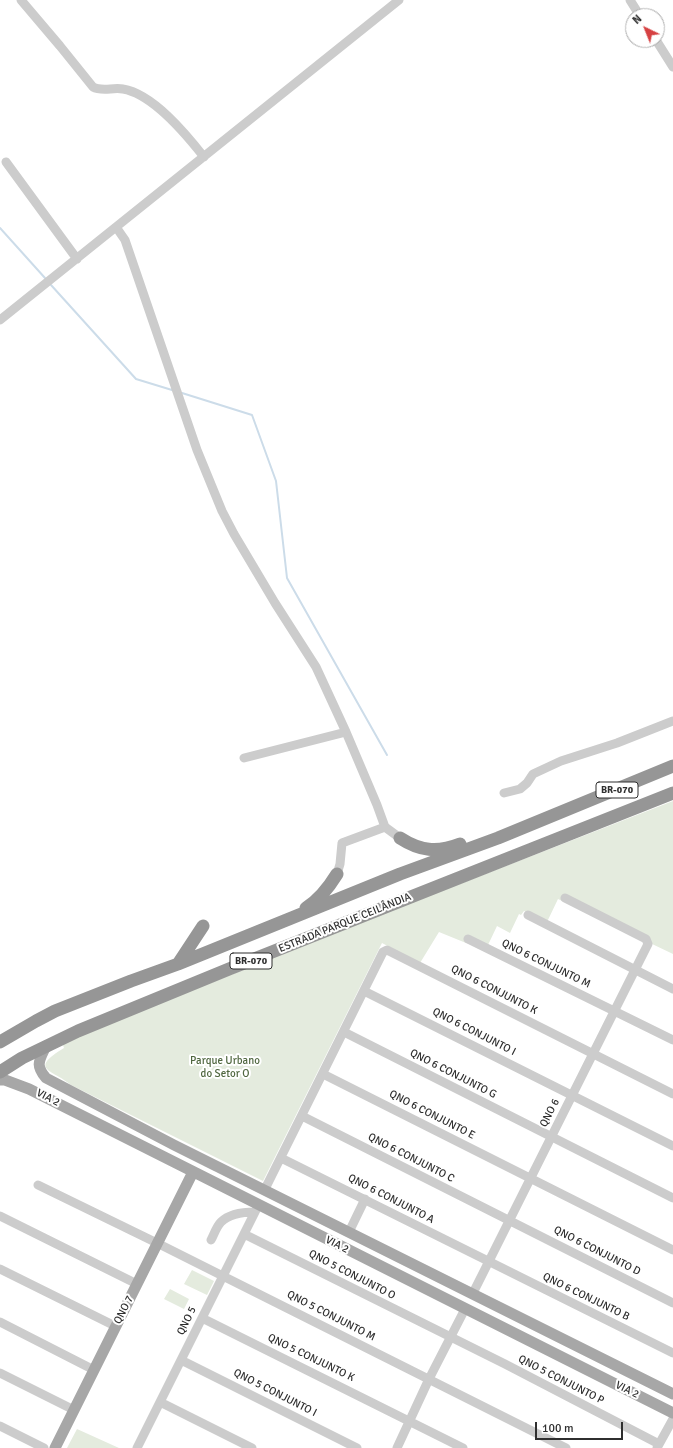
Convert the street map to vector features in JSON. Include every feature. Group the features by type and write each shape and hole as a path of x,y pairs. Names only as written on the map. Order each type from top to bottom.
{"highway":[{"name":"BR-070","path":"0,1042 55,1011 178,964 400,874 536,823 673,766"},
{"name":"ESTRADA PARQUE CEILÂNDIA","path":"0,1072 22,1058 78,1031 222,972 673,793"},
{"path":"400,838 418,848 439,849 455,846 522,823 536,823"},
{"path":"498,838 495,847 496,851 499,855 506,859"},
{"path":"278,923 313,904 330,885 337,874"},
{"path":"178,964 203,926"}],"main road":[{"name":"VIA 2","path":"46,1046 40,1059 39,1067 40,1071 46,1078 174,1145 673,1394"},
{"name":"VIA 2","path":"0,1080 5,1080 29,1089 167,1158 257,1208 350,1251 673,1412"},
{"path":"167,1158 165,1152 167,1148 174,1145"},
{"name":"QNO 7","path":"55,1448 193,1172"},
{"path":"350,1251 353,1250 359,1243 353,1235"},
{"path":"364,1258 365,1250 371,1244"},
{"path":"567,1359 575,1354 576,1346"},
{"path":"584,1368 581,1364 583,1358 592,1354"}],"street":[{"path":"21,0 92,87 97,89 123,89 138,94 162,110 183,131 204,157"},
{"path":"0,320 399,0"},
{"path":"661,48 673,67"},
{"path":"6,162 77,259"},
{"path":"116,227 125,240 197,450 222,510 234,534 275,603 316,667 346,732 385,826 400,838"},
{"path":"504,793 520,789 527,783 533,774 546,767 673,721"},
{"path":"244,758 346,732"},
{"path":"337,874 340,864 342,844 385,826"},
{"name":"QNO 6","path":"473,1293 648,944 646,939 565,898"},
{"path":"528,915 673,989"},
{"name":"QNO 6 CONJUNTO M","path":"468,939 673,1040"},
{"name":"QNO 6 CONJUNTO K","path":"364,991 385,951 389,951 673,1094"},
{"path":"265,1190 364,991"},
{"name":"QNO 6 CONJUNTO I","path":"364,991 673,1146"},
{"name":"QNO 6 CONJUNTO G","path":"344,1032 673,1198"},
{"name":"QNO 6 CONJUNTO E","path":"323,1074 673,1250"},
{"name":"QNO 6 CONJUNTO C","path":"302,1116 510,1220"},
{"name":"QNO 6 CONJUNTO A","path":"281,1158 489,1262"},
{"name":"QNO 5 CONJUNTO M","path":"38,1185 566,1448"},
{"path":"353,1235 365,1199"},
{"path":"211,1240 220,1223 228,1217 257,1208"},
{"name":"QNO 5","path":"138,1446 257,1208"},
{"path":"0,1216 137,1284"},
{"name":"QNO 6 CONJUNTO D","path":"510,1220 673,1303"},
{"name":"QNO 5 CONJUNTO O","path":"244,1234 450,1338"},
{"name":"QNO 6 CONJUNTO B","path":"489,1262 673,1353"},
{"path":"0,1269 115,1326"},
{"path":"397,1448 429,1379 465,1309"},
{"name":"QNO 5 CONJUNTO K","path":"202,1318 463,1448"},
{"path":"0,1322 94,1370"},
{"name":"QNO 5 CONJUNTO P","path":"450,1338 505,1364 658,1446"},
{"name":"QNO 5 CONJUNTO I","path":"181,1360 357,1448"},
{"path":"0,1373 74,1410"},
{"path":"160,1402 252,1448"},
{"path":"658,1446 673,1419"},
{"path":"0,1426 44,1448"},
{"path":"138,1446 148,1448"}],"green space":[{"name":"Parque Urbano do Setor O","path":"673,801 673,954 558,899 547,922 524,911 521,915 519,914 510,933 497,926 488,945 466,943 439,932 420,963 382,943 263,1181 71,1085 47,1069 45,1065 53,1055 64,1048 63,1045 71,1039 380,915"},
{"path":"192,1270 214,1281 207,1295 184,1284"},
{"path":"170,1289 189,1299 184,1309 164,1299"},
{"path":"77,1429 119,1448 67,1448"}],"waterway":[{"path":"0,228 45,278"},
{"path":"51,285 136,379 172,390"},
{"path":"182,393 252,415 276,481 287,578 387,755"}]}
